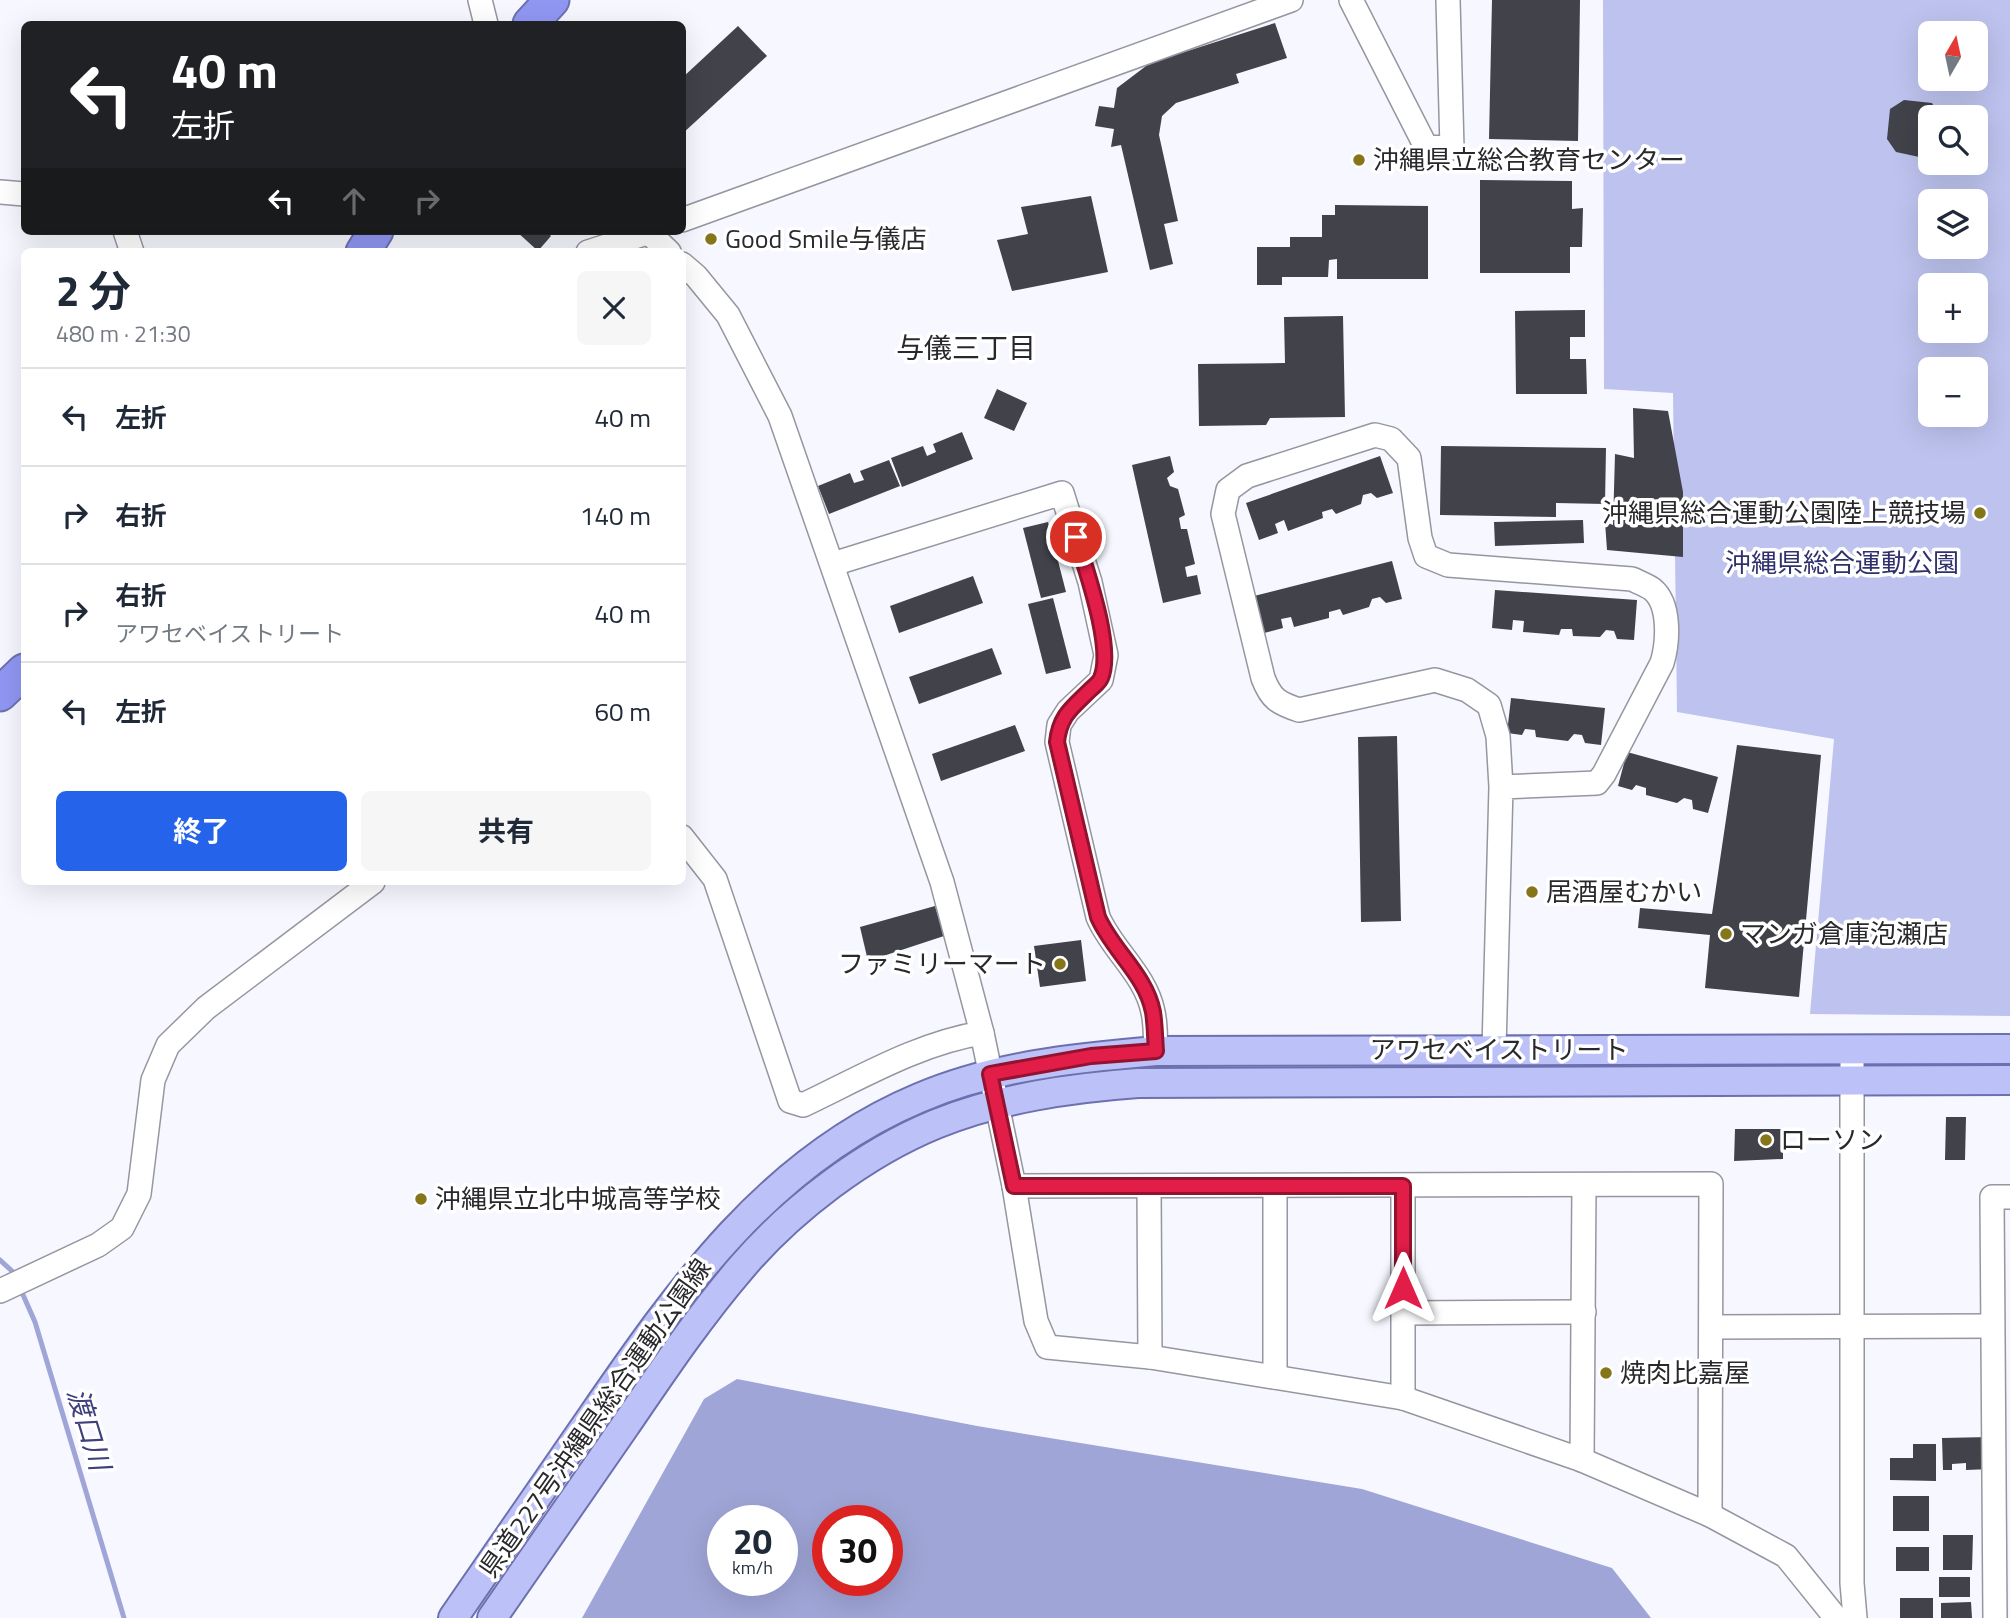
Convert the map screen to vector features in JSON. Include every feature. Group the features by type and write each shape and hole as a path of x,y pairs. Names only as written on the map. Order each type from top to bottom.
{"highway":[{"path":"533,21 552,0"},
{"path":"0,694 21,674"}],"main road":[{"name":"アワセベイストリート","path":"990,1074 1077,1058 1156,1051 2010,1049"},
{"name":"県道227号沖縄県総合運動公園線","path":"453,1618 649,1334 683,1288 728,1236 794,1173 850,1135 918,1098 990,1074"},
{"name":"アワセベイストリート","path":"996,1104 1066,1090 1138,1083 2010,1080"},
{"name":"県道227号沖縄県総合運動公園線","path":"492,1618 687,1336 743,1265 796,1214 863,1163 935,1125 996,1104"}],"street":[{"path":"480,0 485,21"},
{"path":"686,219 1291,0"},
{"path":"1351,0 1426,147 1452,148 1448,0"},
{"path":"0,192 21,194"},
{"path":"601,248 640,235"},
{"path":"652,235 665,248"},
{"path":"686,268 728,315 780,416 942,882 982,1032 1014,1186 1036,1321 1047,1346 1150,1357 1404,1398 1582,1460 1710,1515 1786,1556 1836,1618"},
{"path":"1494,1049 1501,788 1498,736 1489,705 1467,690 1435,680 1299,710 1284,705 1269,695 1223,514 1228,490 1247,476 1375,435 1391,439 1409,458 1420,538 1426,556 1448,565 1632,579 1654,591 1664,611 1667,648 1662,663 1604,774 1597,783 1501,788"},
{"path":"833,564 1062,493 1090,582 1106,654 1101,680 1068,711 1059,725 1057,742 1098,917 1105,934 1133,969 1146,993 1153,1011 1156,1051"},
{"path":"686,842 715,879 790,1101 803,1105 896,1060 964,1035 982,1032"},
{"path":"0,1291 98,1245 122,1228 139,1194 153,1080 167,1045 206,1008 369,885"},
{"path":"1852,1050 1852,1583 1855,1618"},
{"path":"1014,1186 1711,1184 1710,1515"},
{"path":"1582,1460 1584,1185"},
{"path":"1149,1186 1150,1357"},
{"path":"1403,1186 1404,1398"},
{"path":"1275,1187 1275,1377"},
{"path":"1996,1618 2002,1560 1992,1326 1993,1197 2010,1197"},
{"path":"1403,1313 1584,1312"},
{"path":"1711,1327 1992,1326"},
{"path":"1813,1590 1830,1592 1852,1583"}],"green space":[{"name":"沖縄県総合運動公園","path":"1603,0 2010,0 2010,1016 1810,1014 1834,739 1677,712 1673,393 1604,389"}],"shaded area":[{"path":"737,1379 977,1426 1362,1489 1612,1568 1651,1618 582,1618 704,1399"}],"building":[{"path":"1492,0 1580,0 1578,141 1489,139"},
{"path":"1275,23 1287,58 1236,74 1239,83 1176,103 1162,116 1159,135 1178,221 1164,224 1173,264 1150,270 1121,145 1111,147 1114,129 1095,126 1099,106 1114,108 1117,88 1150,63"},
{"path":"738,26 767,56 686,130 686,74"},
{"path":"1904,100 1932,103 1933,105 1918,105 1918,157 1896,152 1887,139 1890,109"},
{"path":"1480,180 1572,181 1572,209 1583,208 1582,247 1570,247 1570,273 1480,273"},
{"path":"1091,196 1108,272 1012,291 997,240 1028,234 1021,207"},
{"path":"1335,205 1428,206 1428,279 1337,279 1337,259 1329,260 1328,277 1282,277 1282,285 1257,285 1257,247 1290,247 1290,237 1322,237 1322,215 1335,215"},
{"path":"520,235 551,236 541,248 535,248"},
{"path":"1585,310 1585,337 1570,337 1570,359 1586,359 1587,394 1516,394 1515,311"},
{"path":"1343,316 1345,417 1270,418 1266,425 1199,426 1198,364 1285,363 1284,317"},
{"path":"997,389 1027,403 1014,431 984,418"},
{"path":"1633,408 1668,411 1683,492 1683,557 1607,550 1605,522 1613,525 1615,454 1634,458"},
{"path":"962,432 973,459 902,487 891,458 923,446 927,456 936,452 933,444"},
{"path":"1441,446 1606,448 1605,504 1556,503 1556,517 1440,515"},
{"path":"1170,456 1174,472 1167,478 1170,486 1178,489 1185,515 1179,518 1181,529 1187,529 1195,564 1185,567 1187,577 1197,575 1201,594 1163,603 1132,465"},
{"path":"1380,456 1393,493 1377,498 1371,493 1363,495 1361,504 1336,514 1332,509 1322,512 1323,518 1288,531 1284,520 1275,524 1278,533 1259,540 1246,503"},
{"path":"889,460 900,486 829,514 818,486 850,473 854,483 864,480 860,471"},
{"path":"1583,520 1584,543 1495,546 1494,522"},
{"path":"1048,522 1066,592 1041,598 1023,528"},
{"path":"1392,561 1402,599 1386,603 1380,597 1372,599 1369,607 1343,615 1340,609 1329,612 1329,618 1294,627 1291,617 1281,619 1283,628 1264,633 1254,596"},
{"path":"973,576 983,603 899,633 890,606"},
{"path":"1495,590 1637,600 1634,640 1617,639 1614,631 1606,630 1600,637 1573,636 1572,629 1561,629 1559,635 1523,632 1524,621 1513,620 1512,630 1492,628"},
{"path":"1053,598 1071,668 1046,674 1028,604"},
{"path":"992,648 1002,674 919,704 909,677"},
{"path":"1511,698 1605,708 1601,745 1585,743 1582,735 1574,734 1568,741 1536,737 1535,730 1525,729 1522,735 1507,733"},
{"path":"1015,725 1025,751 941,781 932,754"},
{"path":"1397,736 1401,921 1361,922 1358,737"},
{"path":"1737,745 1821,755 1799,997 1705,988 1710,935 1638,928 1640,908 1712,914"},
{"path":"1627,752 1718,777 1708,813 1693,809 1692,800 1684,798 1677,803 1646,795 1646,788 1636,785 1632,790 1618,786"},
{"path":"935,906 944,936 868,961 860,927"},
{"name":"ファミリーマート","path":"1081,940 1086,981 1040,987 1034,946"},
{"path":"1946,1117 1966,1117 1965,1160 1945,1160"},
{"path":"1735,1129 1783,1129 1783,1159 1734,1161"},
{"path":"1990,1437 1991,1469 1966,1470 1966,1463 1952,1464 1952,1470 1943,1470 1942,1438"},
{"path":"1913,1444 1936,1444 1936,1481 1890,1480 1890,1458 1913,1458"},
{"path":"1893,1496 1929,1496 1929,1531 1893,1531"},
{"path":"1943,1535 1973,1535 1972,1570 1943,1570"},
{"path":"1896,1547 1929,1547 1929,1571 1896,1571"},
{"path":"1939,1577 1970,1577 1970,1597 1939,1597"},
{"path":"1900,1598 1933,1598 1933,1618 1900,1618"},
{"path":"1971,1602 1972,1618 1941,1618 1941,1603"}],"waterway":[{"name":"渡口川","path":"0,1260 16,1279"},
{"name":"渡口川","path":"20,1288 35,1322 124,1618"}],"place":[{"name":"沖縄県立総合教育センター","path":"1359,160"},
{"name":"Good Smile与儀店","path":"711,239"},
{"name":"沖縄県総合運動公園陸上競技場","path":"1980,513"},
{"name":"居酒屋むかい","path":"1532,892"},
{"name":"マンガ倉庫泡瀬店","path":"1726,934"},
{"name":"ファミリーマート","path":"1060,964"},
{"name":"ローソン","path":"1766,1140"},
{"name":"沖縄県立北中城高等学校","path":"421,1199"},
{"name":"焼肉比嘉屋","path":"1606,1373"}],"district":[{"name":"与儀三丁目","path":"966,348"}],"route":[{"path":"1076,537 1090,582 1106,654 1101,680 1068,711 1059,725 1057,742 1098,917 1105,934 1133,969 1142,985 1153,1011 1156,1051 1091,1056 990,1074 1014,1186 1403,1186 1403,1288"}]}
